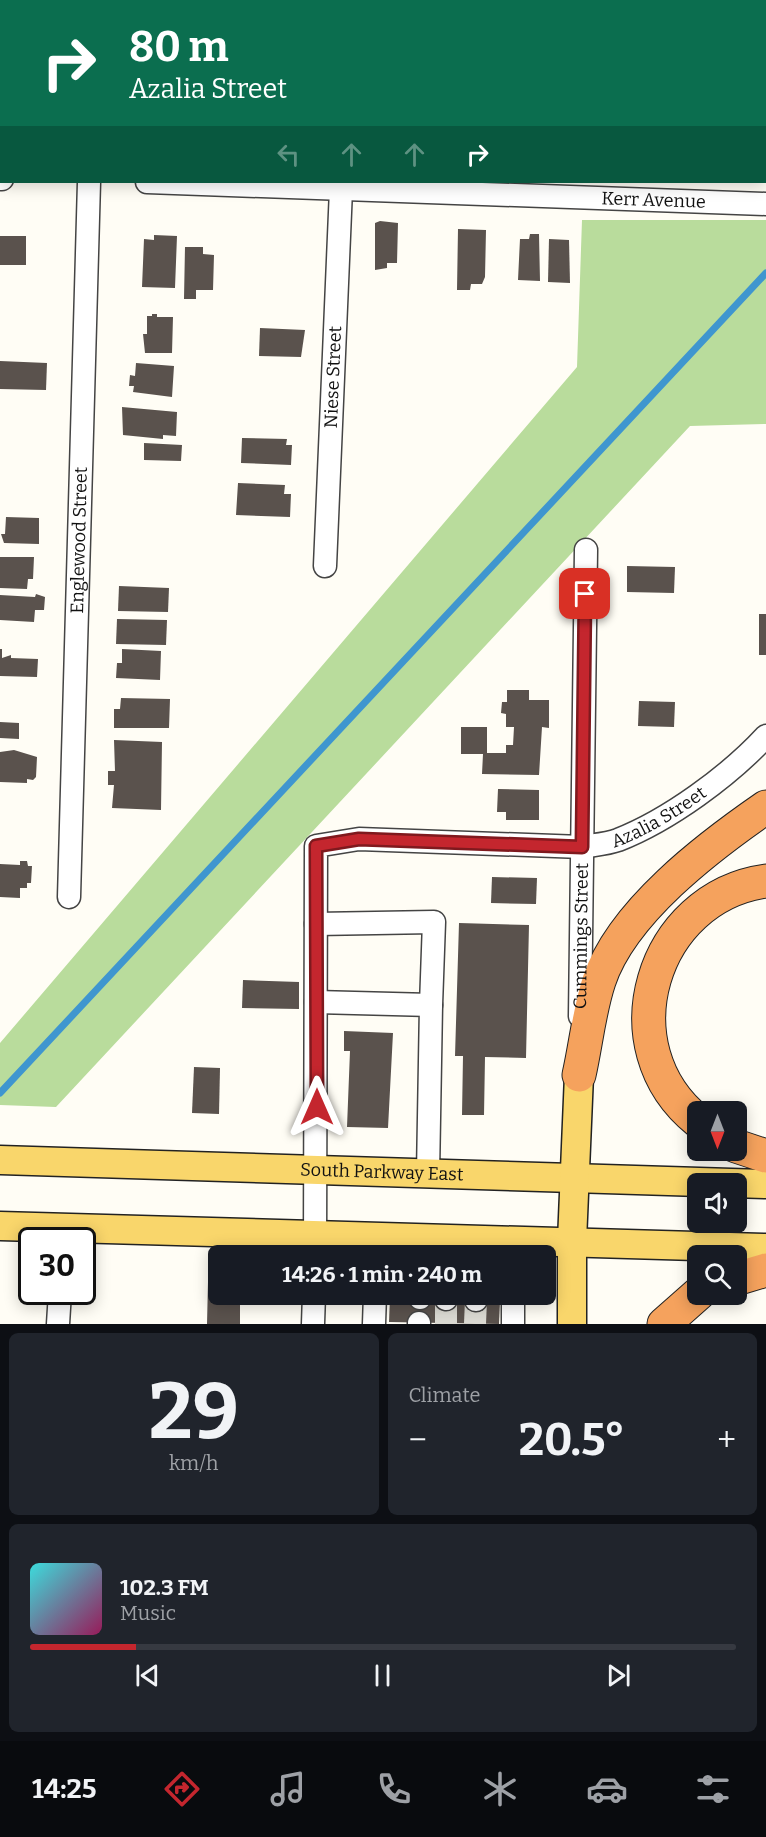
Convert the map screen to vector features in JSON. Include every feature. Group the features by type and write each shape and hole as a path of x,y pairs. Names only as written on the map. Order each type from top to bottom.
{"highway":[{"path":"579,1075 600,980 622,938 674,878 716,841 766,807"},
{"path":"687,1109 668,1088 654,1058 648,1021 655,974 672,939 699,910 742,886 766,881"},
{"path":"747,1150 766,1156"},
{"path":"747,1275 766,1270"},
{"path":"664,1324 687,1304"}],"main road":[{"name":"Cummings Street","path":"572,1324 572,1241 579,1075"},
{"name":"South Parkway East","path":"0,1160 766,1184"},
{"path":"0,1226 18,1228"},
{"path":"96,1236 295,1245"},
{"path":"509,1245 572,1241 766,1248"}],"street":[{"name":"Englewood Street","path":"69,897 89,183"},
{"name":"Kerr Avenue","path":"175,183 766,204"},
{"name":"Niese Street","path":"325,566 341,189"},
{"name":"Cummings Street","path":"579,1075 586,550"},
{"name":"Azalia Street","path":"316,924 316,846 359,839 582,847 616,841 649,826 711,784 766,736"},
{"path":"316,1245 316,924 434,922 428,1174"},
{"path":"316,1002 431,1005"},
{"path":"58,1324 59,1305"},
{"path":"313,1324 314,1305"},
{"path":"374,1324 375,1305"},
{"path":"513,1305 513,1324"}],"green space":[{"path":"582,220 766,220 766,424 690,426 56,1107 0,1105 0,1043 577,367"}],"building":[{"path":"380,221 398,223 397,263 387,263 387,268 375,270 375,223"},
{"path":"458,229 486,230 485,277 482,284 471,284 470,290 457,290"},
{"path":"530,234 539,234 540,281 518,280 520,239 529,239"},
{"path":"154,235 177,236 175,288 142,287 144,239 154,240"},
{"path":"0,236 26,236 26,265 0,265"},
{"path":"549,239 569,240 570,283 548,282"},
{"path":"185,247 203,247 203,254 214,255 213,290 196,290 196,299 184,299"},
{"path":"152,314 157,314 157,317 173,317 172,353 145,353 143,334 147,334 147,316 152,316"},
{"path":"260,328 305,330 301,357 259,356"},
{"path":"0,361 47,363 46,390 0,389"},
{"path":"136,363 174,366 172,397 133,392 134,386 129,386 130,375 135,376"},
{"path":"122,407 177,412 176,436 163,435 163,439 123,435"},
{"path":"242,438 287,439 286,445 292,445 291,465 241,463"},
{"path":"144,443 182,445 181,461 144,460"},
{"path":"238,483 285,485 284,494 291,494 290,517 236,515"},
{"path":"6,517 39,518 39,544 4,543 1,534 5,534"},
{"path":"0,557 34,557 33,579 28,579 27,589 0,588"},
{"path":"627,566 675,567 674,593 627,592"},
{"path":"119,586 169,588 168,612 118,611"},
{"path":"36,594 45,597 44,610 35,610 34,622 0,620 0,595 35,597"},
{"path":"759,614 766,614 766,655 759,655"},
{"path":"117,619 167,620 166,645 116,644"},
{"path":"0,649 2,649 2,658 11,655 11,658 38,659 37,677 0,676"},
{"path":"122,649 161,651 160,680 116,678 117,663 122,663"},
{"path":"507,690 529,690 529,700 549,700 549,728 542,727 539,775 482,774 483,754 461,754 461,727 487,727 487,753 506,753 506,745 513,745 514,727 506,727 506,714 501,713 502,702 507,702"},
{"path":"121,698 170,699 169,728 114,728 114,709 120,709"},
{"path":"639,701 675,702 674,727 638,726"},
{"path":"0,722 19,723 19,739 0,738"},
{"path":"114,740 162,742 161,810 112,808 114,785 108,785 108,771 115,771"},
{"path":"14,750 37,757 36,777 33,780 27,779 27,783 0,782 0,752"},
{"path":"498,789 539,790 539,820 506,820 506,812 497,812"},
{"path":"20,861 27,861 28,866 32,866 31,883 27,883 27,888 20,888 20,898 0,897 0,864 20,865"},
{"path":"492,877 537,878 536,904 491,903"},
{"path":"459,923 529,925 526,1058 485,1057 484,1115 462,1115 463,1056 455,1056"},
{"path":"243,980 299,982 299,1009 242,1008"},
{"path":"344,1031 393,1033 388,1128 347,1127 350,1051 344,1051"},
{"path":"194,1067 220,1068 219,1114 192,1113"},
{"path":"208,1282 208,1305 240,1305 240,1324 207,1324"},
{"path":"390,1305 500,1305 499,1324 389,1322"}],"waterway":[{"path":"0,1093 766,273"}],"tunnel":[{"path":"446,1305 446,1324"},
{"path":"475,1324 476,1305"}],"route":[{"path":"317,1107 316,846 359,839 582,847 585,594"}]}
